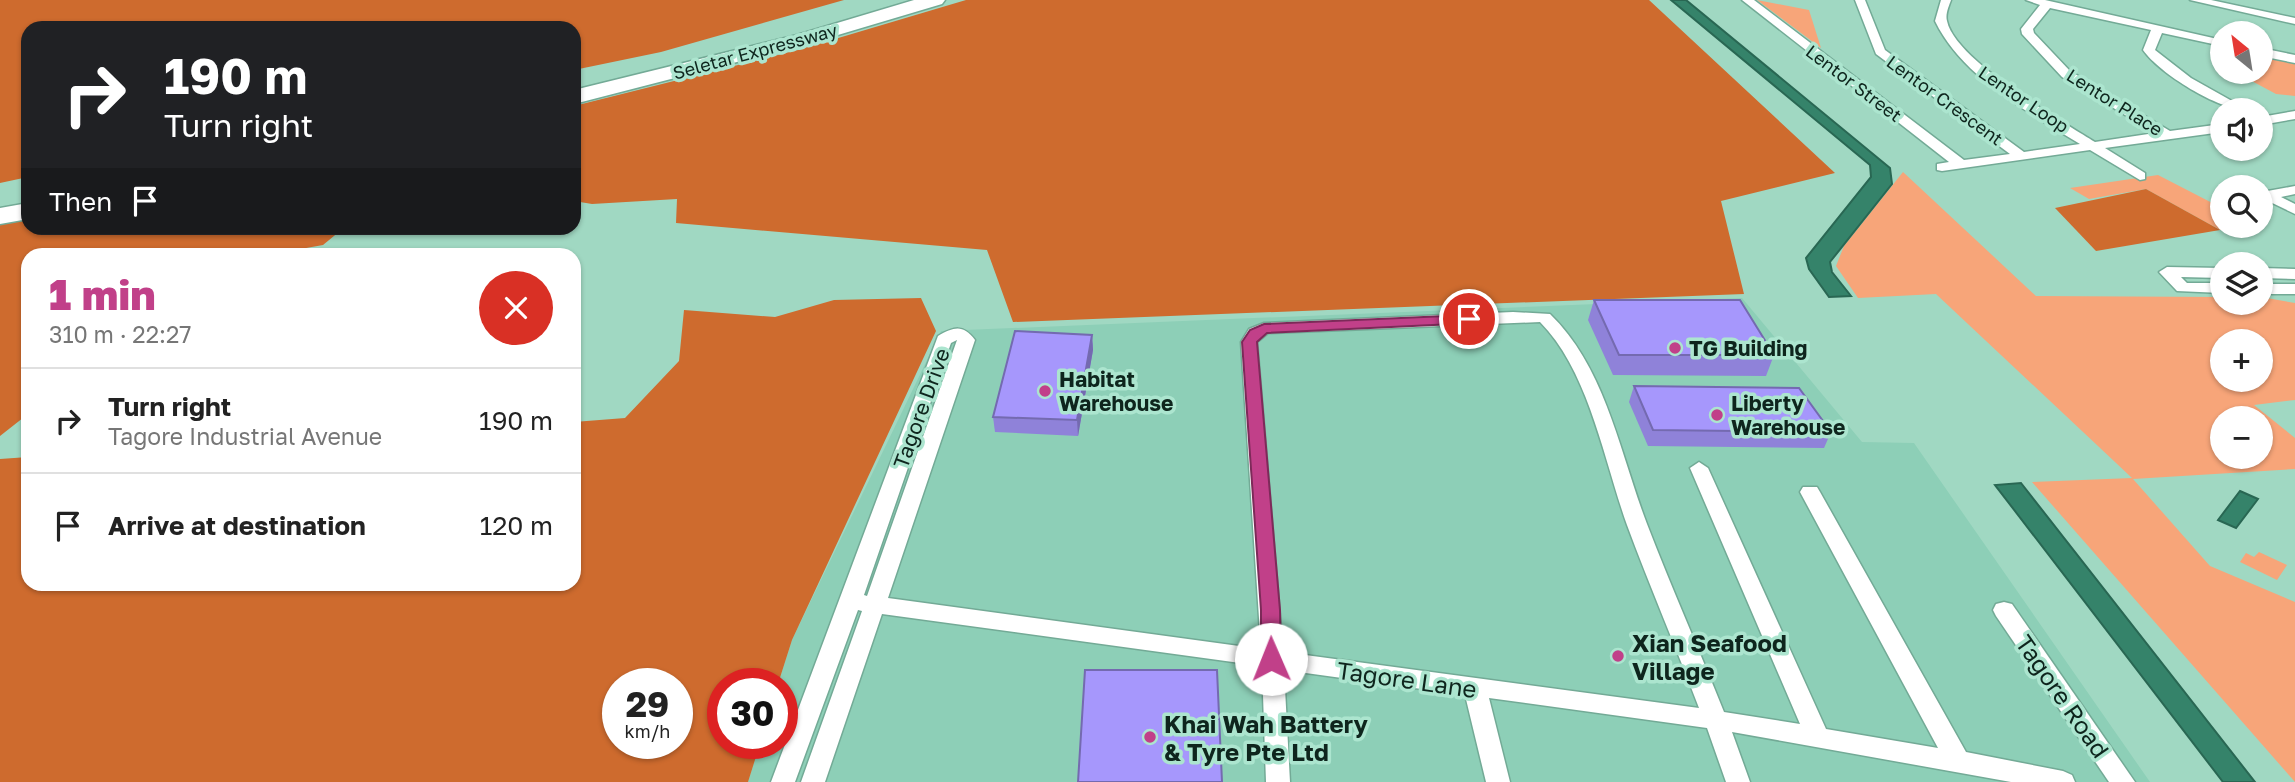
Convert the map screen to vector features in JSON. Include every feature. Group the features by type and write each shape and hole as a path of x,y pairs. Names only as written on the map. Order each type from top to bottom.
{"highway":[{"name":"Seletar Expressway","path":"581,79 712,50 891,0"},
{"name":"Seletar Expressway","path":"581,95 804,39 935,0"},
{"path":"0,196 21,193"},
{"path":"0,216 21,212"}],"street":[{"name":"Lentor Street","path":"1747,0 1962,165"},
{"path":"1842,0 1860,2"},
{"name":"Lentor Loop","path":"1946,0 1941,21 1952,43 1982,72 2140,176"},
{"path":"2031,0 2210,40"},
{"path":"2195,0 2295,21"},
{"name":"Lentor Crescent","path":"1860,2 1880,52 2023,157"},
{"name":"Lentor Place","path":"2047,4 2027,29 2028,34 2070,76 2170,137"},
{"path":"2158,28 2149,50 2152,54 2187,81 2219,98"},
{"path":"2273,54 2295,59"},
{"path":"2273,119 2295,116"},
{"path":"1942,167 2097,148 2210,130"},
{"path":"2273,194 2295,190"},
{"path":"2273,200 2295,210"},
{"path":"2210,273 2167,272 2183,288 2210,288"},
{"path":"2273,275 2291,277"},
{"path":"2273,289 2295,289"},
{"path":"1278,782 1270,610 1249,342 1255,333 1264,328 1544,317 1564,334 1594,401 1636,522 1716,720 1738,782"},
{"name":"Tagore Drive","path":"783,782 848,601 876,534 944,340 958,332 967,340 813,782"},
{"path":"1699,468 1818,738"},
{"path":"1810,492 1958,761"},
{"name":"Tagore Lane","path":"848,601 1716,720 1958,761 2063,782"},
{"name":"Tagore Road","path":"2004,611 2123,782"},
{"path":"1475,689 1498,782"}],"shaded area":[{"path":"0,0 844,0 661,52 581,69 581,21 21,21 21,178 0,183"},
{"path":"966,0 1649,0 1835,173 1721,201 1744,294 1013,322 987,250 676,223 677,199 592,204 581,202 581,104 798,50"},
{"path":"1671,0 1686,0 1890,168 1892,184 1830,262 1832,272 1851,296 1829,297 1809,269 1806,258 1871,177 1870,165"},
{"path":"1757,0 1809,10 1821,48"},
{"path":"2273,56 2295,61 2295,96 2276,94 2257,84 2273,84"},
{"path":"1903,172 2036,296 2210,297 2210,315 2273,315 2273,299 2295,303 2295,400 2255,406 2210,406 2210,469 2273,469 2273,420 2295,438 2295,469 2133,479 2210,566 2295,602 2295,782 2032,482 2132,478 1936,294 1858,298 1836,266 1844,246"},
{"path":"2158,175 2210,202 2210,224 2146,189 2089,199 2070,188"},
{"path":"2146,189 2210,224 2210,232 2096,251 2055,208"},
{"path":"21,219 21,235 335,235 323,245 306,248 21,248 21,420 0,436 0,223"},
{"path":"921,298 936,331 792,640 783,668 707,668 707,759 755,759 748,782 0,782 0,459 21,458 21,591 581,591 581,421 625,418 679,361 684,310 775,317 834,300"},
{"path":"1742,298 1862,442 1914,443 2150,782 748,782 755,759 798,759 798,668 783,668 792,640 941,331"},
{"path":"2021,483 2255,782 2223,782 1995,485"},
{"path":"2240,491 2258,499 2236,528 2218,520"},
{"path":"2259,552 2287,565 2277,580 2240,562 2246,553 2254,557"}],"building":[{"path":"1594,300 1740,300 1774,355 1619,355"},
{"name":"Habitat Warehouse","path":"1015,331 1092,335 1077,420 993,417"},
{"path":"1634,386 1799,388 1831,432 1653,430"},
{"name":"Khai Wah Battery & Tyre Pte Ltd","path":"1085,670 1217,670 1222,782 1078,782"}],"place":[{"name":"TG Building","path":"1675,348"},
{"name":"Habitat Warehouse","path":"1045,391"},
{"name":"Liberty Warehouse","path":"1717,415"},
{"name":"Xian Seafood Village","path":"1618,656"},
{"name":"Khai Wah Battery & Tyre Pte Ltd","path":"1150,737"}],"route":[{"path":"1271,659 1270,610 1249,342 1255,333 1264,328 1469,319"}]}
